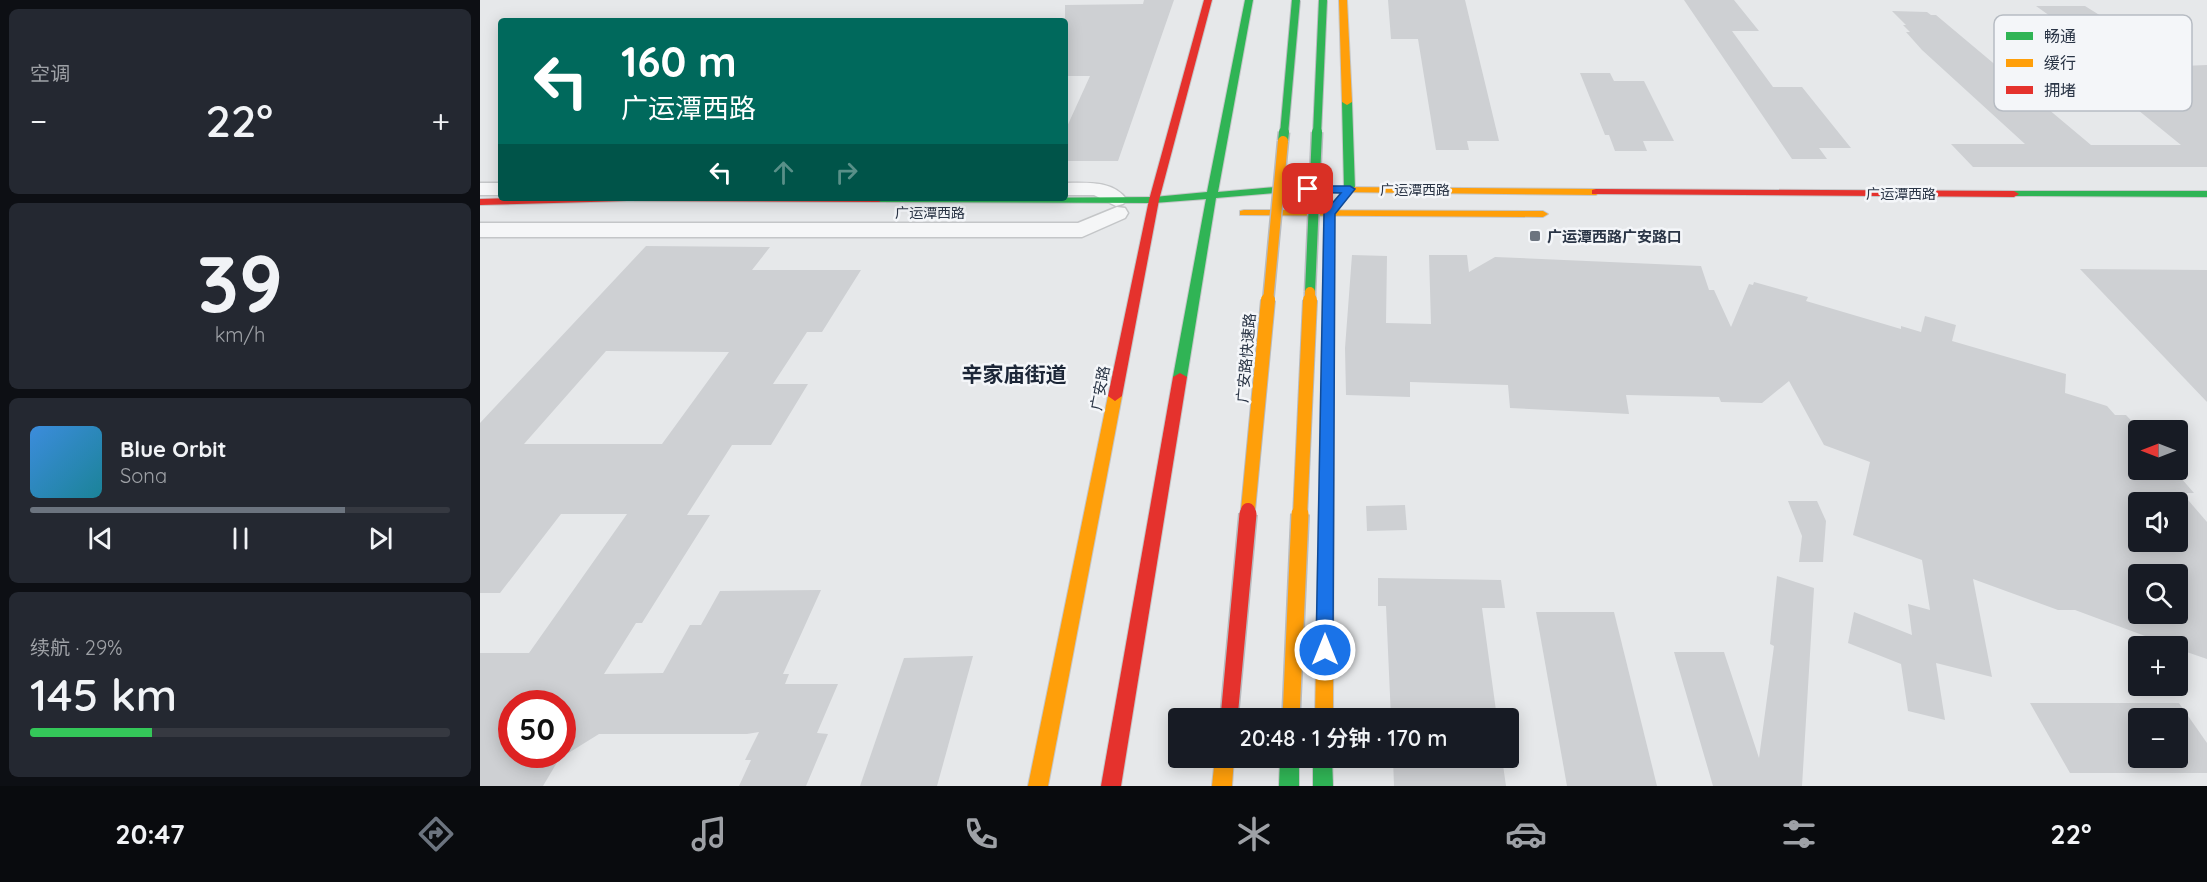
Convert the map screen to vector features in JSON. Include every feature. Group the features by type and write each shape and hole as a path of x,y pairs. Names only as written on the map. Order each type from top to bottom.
{"main road":[{"name":"广安路","path":"1038,786 1156,209 1208,0"},
{"path":"1111,786 1214,214 1212,197 1249,0"},
{"path":"1272,401 1286,213 1296,0"},
{"name":"广安路快速路","path":"1229,708 1296,0"},
{"path":"1292,708 1323,0"},
{"path":"1324,708 1329,213 1350,189 1343,0"},
{"name":"广运潭西路","path":"810,201 1116,206 1156,209 1212,197 1287,189 1760,194 2207,194"},
{"name":"广运潭西路","path":"480,202 517,201"},
{"name":"广运潭西路","path":"928,213 1116,206"},
{"name":"广运潭西路","path":"1214,214 1552,214"},
{"path":"480,215 534,215"},
{"path":"1222,786 1224,768"},
{"path":"1288,786 1289,768"},
{"path":"1323,768 1323,786"}],"street":[{"path":"480,189 498,189"},
{"path":"480,230 1082,230 1116,206 1098,189 1068,189"}],"building":[{"path":"1144,0 1174,0 1118,161 1068,161 1068,124 1090,76 1068,76 1068,18 1065,18 1065,5 1143,4"},
{"path":"1388,0 1465,0 1499,141 1467,141 1469,150 1436,150 1418,39 1391,39"},
{"path":"1684,0 1734,0 1759,31 1732,31 1773,87 1802,87 1851,148 1819,148 1827,159 1792,159"},
{"path":"2036,6 2085,6 2099,15 2049,15"},
{"path":"1892,11 1927,12 1936,15 1994,64 1994,111 2050,111 2091,145 2181,145 2139,111 2192,111 2192,66 2207,65 2207,167 1973,167 1951,144 2025,144 1922,50 1906,32 1910,32 1903,25 1906,25"},
{"path":"1580,73 1610,73 1614,81 1644,81 1674,141 1643,141 1647,151 1615,151 1609,135 1605,135"},
{"path":"646,246 770,247 752,270 861,270 822,332 807,332 773,384 808,384 771,445 732,445 687,515 710,515 642,623 636,623 604,674 663,673 690,625 701,625 720,591 821,590 783,674 789,674 785,684 838,684 817,733 828,734 806,786 739,786 751,760 745,760 759,732 747,734 599,734 576,748 576,690 498,690 498,768 554,768 543,786 480,786 480,653 529,653 627,514 561,514 500,593 480,593 480,423","holes":["606,351 729,352 662,444 524,444"]},
{"path":"1352,255 1387,256 1386,323 1431,324 1429,255 1467,255 1469,272 1495,257 1701,266 1709,290 1714,290 1731,327 1749,284 1753,285 1754,282 1808,297 1806,301 1901,329 1901,326 1921,332 1925,316 1956,325 1952,341 2066,374 2065,393 2107,406 2115,415 2126,415 2131,420 2128,420 2128,480 2183,480 2194,493 2128,492 2128,552 2188,552 2188,500 2207,522 2207,659 2188,652 2188,636 2145,636 2075,610 2058,610 1973,579 1992,677 1936,663 1945,720 1908,711 1901,664 1848,643 1854,612 1912,635 1908,604 1930,610 1922,560 1853,535 1870,462 1824,445 1789,381 1762,403 1721,402 1719,397 1626,395 1629,414 1510,408 1508,385 1410,382 1410,397 1346,395 1345,348"},
{"path":"2080,269 2207,270 2207,402"},
{"path":"1788,501 1817,501 1826,521 1823,562 1799,562 1802,536"},
{"path":"1405,505 1407,530 1367,531 1366,506"},
{"path":"1777,576 1814,588 1802,786 1713,786 1674,652 1724,652 1759,758 1774,646 1770,644"},
{"path":"1378,578 1501,580 1505,608 1482,608 1496,708 1391,708 1386,606 1378,606"},
{"path":"1536,612 1614,612 1657,786 1567,786"},
{"path":"973,656 937,786 860,786 904,658"},
{"path":"2030,703 2179,703 2182,708 2128,708 2128,768 2188,768 2188,716 2207,743 2207,773 2070,773"},
{"path":"1393,768 1503,768 1506,786 1394,786"}],"traffic: fast":[{"path":"1180,377 1208,214 1249,0"},
{"path":"1283,141 1296,0"},
{"path":"1310,292 1323,0"},
{"path":"1327,432 1329,213 1350,189 1347,102"},
{"path":"1068,200 1154,200 1287,189 1340,190"},
{"path":"2014,194 2207,194"},
{"path":"1289,786 1290,768"},
{"path":"1323,768 1323,786"}],"traffic: slow":[{"path":"1343,0 1347,102"},
{"path":"1248,510 1283,141"},
{"path":"1340,190 1596,192"},
{"path":"1244,213 1543,214"},
{"path":"1291,708 1310,292"},
{"path":"1038,786 1115,396"},
{"path":"1324,708 1327,432"},
{"path":"1222,786 1224,768"}],"traffic: jam":[{"path":"1115,396 1154,200 1208,0"},
{"path":"1596,192 2014,194"},
{"path":"480,202 517,201"},
{"path":"1111,786 1180,377"},
{"path":"1230,708 1248,510"}],"place":[{"name":"广运潭西路广安路口","path":"1535,236"}],"district":[{"name":"辛家庙街道","path":"1014,374"}],"route":[{"path":"1308,189 1350,189 1329,213 1325,650"}]}
